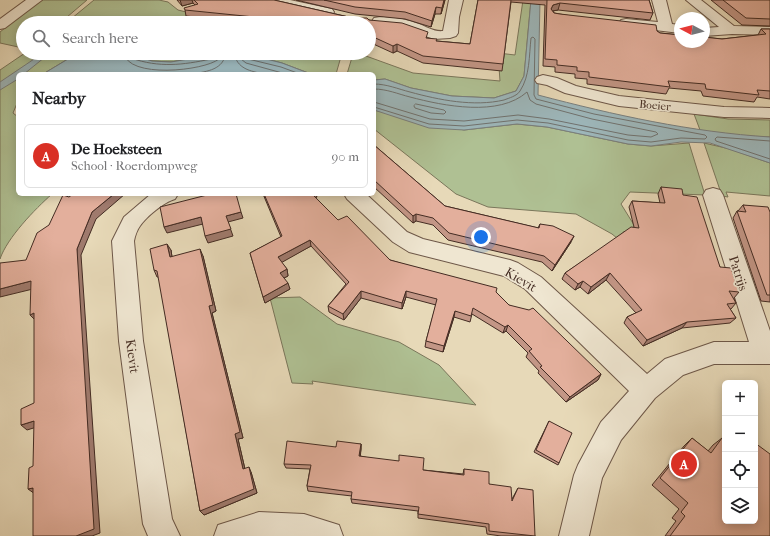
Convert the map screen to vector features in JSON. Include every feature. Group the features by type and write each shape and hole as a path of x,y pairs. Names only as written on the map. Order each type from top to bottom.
{"street":[{"path":"0,25 35,0"},
{"path":"271,0 340,16"},
{"path":"376,21 405,24 430,34 448,35 451,34 452,17 456,0"},
{"path":"658,0 673,28"},
{"path":"692,0 732,30"},
{"path":"612,21 673,28"},
{"path":"710,33 732,30 757,32 770,31"},
{"name":"Boeier","path":"543,80 552,81 571,90 632,103 724,112 770,113"},
{"name":"Patrijs","path":"712,195 768,352"},
{"name":"Kievit","path":"162,196 149,205 131,222 123,241 131,341 158,524 165,536"},
{"name":"Kievit","path":"356,196 400,237 417,246 510,269 532,283 646,390"},
{"path":"574,536 588,475 611,431 646,390 674,367 714,353 768,352"},
{"path":"229,536 259,527 304,529 328,536"}],"green space":[{"path":"40,0 87,0 68,16 20,16"},
{"path":"94,0 159,0 168,2 178,10 202,16 75,16"},
{"path":"523,0 531,0 524,76 516,91 494,98 452,96 411,88 385,79 376,80 376,72 348,72 351,60 376,60 413,73 500,81 498,53 515,55"},
{"path":"16,19 16,46 0,43 0,32"},
{"path":"16,59 66,60 46,72 16,72 16,106 13,113 16,115 16,196 50,196 15,233 0,259 0,70"},
{"path":"149,60 182,60 171,62"},
{"path":"270,60 340,60 337,72 306,72"},
{"path":"376,110 464,130 517,124 547,127 628,144 651,146 689,143 705,195 630,192 621,204 639,233 623,232 628,247 612,234 576,214 488,207 456,194 376,131"},
{"path":"694,114 728,119 770,120 770,137 727,135 700,130"},
{"path":"704,143 730,149 770,163 770,196 726,192 728,197 722,196"},
{"path":"300,297 337,324 399,342 439,365 476,405 312,381 313,384 292,383 270,298"}],"water":[{"path":"531,0 540,0 538,95 653,122 740,135 770,137 770,163 710,143 681,142 651,146 628,144 547,127 517,124 464,130 429,128 376,111 376,80 385,79 411,88 452,96 494,98 516,91 524,76"},
{"path":"33,60 41,60 26,72 16,72 16,80 0,90 0,82"},
{"path":"66,60 149,60 171,62 182,60 270,60 306,72 46,72"}],"building":[{"path":"194,0 274,0 344,16 244,16 185,10 184,8 198,4"},
{"path":"324,0 444,0 442,8 436,7 432,21 405,12 355,7"},
{"path":"478,0 511,0 503,64 423,56 397,44 393,46 376,38 376,21 402,23 428,32 426,38 437,39 436,41 470,44"},
{"path":"547,0 649,0 653,13 560,3 553,5 551,9 554,13 560,14 656,25 657,31 660,33 674,34 674,48 710,48 710,38 722,39 766,34 761,29 770,29 770,91 757,90 759,95 706,89 705,84 668,81 670,87 589,77 589,72 577,71 577,67 557,65 557,60 545,59"},
{"path":"723,0 770,0 770,19 746,18"},
{"path":"376,147 445,206 539,228 540,224 553,226 574,236 555,265 544,256 449,233 433,218 416,214 413,216 376,182"},
{"path":"661,187 682,189 683,195 697,197 720,267 731,268 739,292 729,291 736,303 727,304 736,318 687,322 647,340 627,317 642,310 610,273 591,287 583,281 578,284 565,273 631,227 639,228 632,201 665,203"},
{"path":"63,196 112,196 92,212 77,249 94,529 76,536 33,536 33,488 28,489 29,468 33,466 34,421 21,425 21,409 34,403 34,313 30,315 31,281 0,289 0,263 26,260 37,233 49,225"},
{"path":"203,196 237,196 241,212 226,216 231,229 205,236 201,217 164,227 160,207"},
{"path":"265,196 314,196 338,220 347,216 390,260 497,288 496,292 509,305 529,310 533,308 601,374 570,397 540,367 542,366 529,351 532,349 508,325 505,327 473,308 471,316 455,311 444,346 426,341 437,299 406,291 402,303 361,291 343,314 328,306 349,282 310,240 278,257 287,269 280,273 288,283 263,297 250,253 282,236"},
{"path":"743,205 768,207 770,212 770,295 767,295 737,211 746,212"},
{"path":"167,244 170,257 200,249 213,305 209,306 240,432 235,434 243,469 249,467 254,489 200,511 157,271 154,270 150,249"},
{"path":"549,421 572,433 559,463 536,450"},
{"path":"692,438 711,453 722,438 722,524 758,524 758,445 770,454 770,536 670,536 685,516 681,512 688,503 660,478"},
{"path":"287,441 336,447 337,441 361,444 359,456 399,461 399,455 424,458 423,470 464,475 464,469 489,472 489,484 511,487 512,501 518,488 533,490 535,536 489,531 489,524 418,514 419,507 351,499 352,492 307,486 311,465 284,464"}],"place":[{"name":"De Hoeksteen","path":"684,464"}]}
